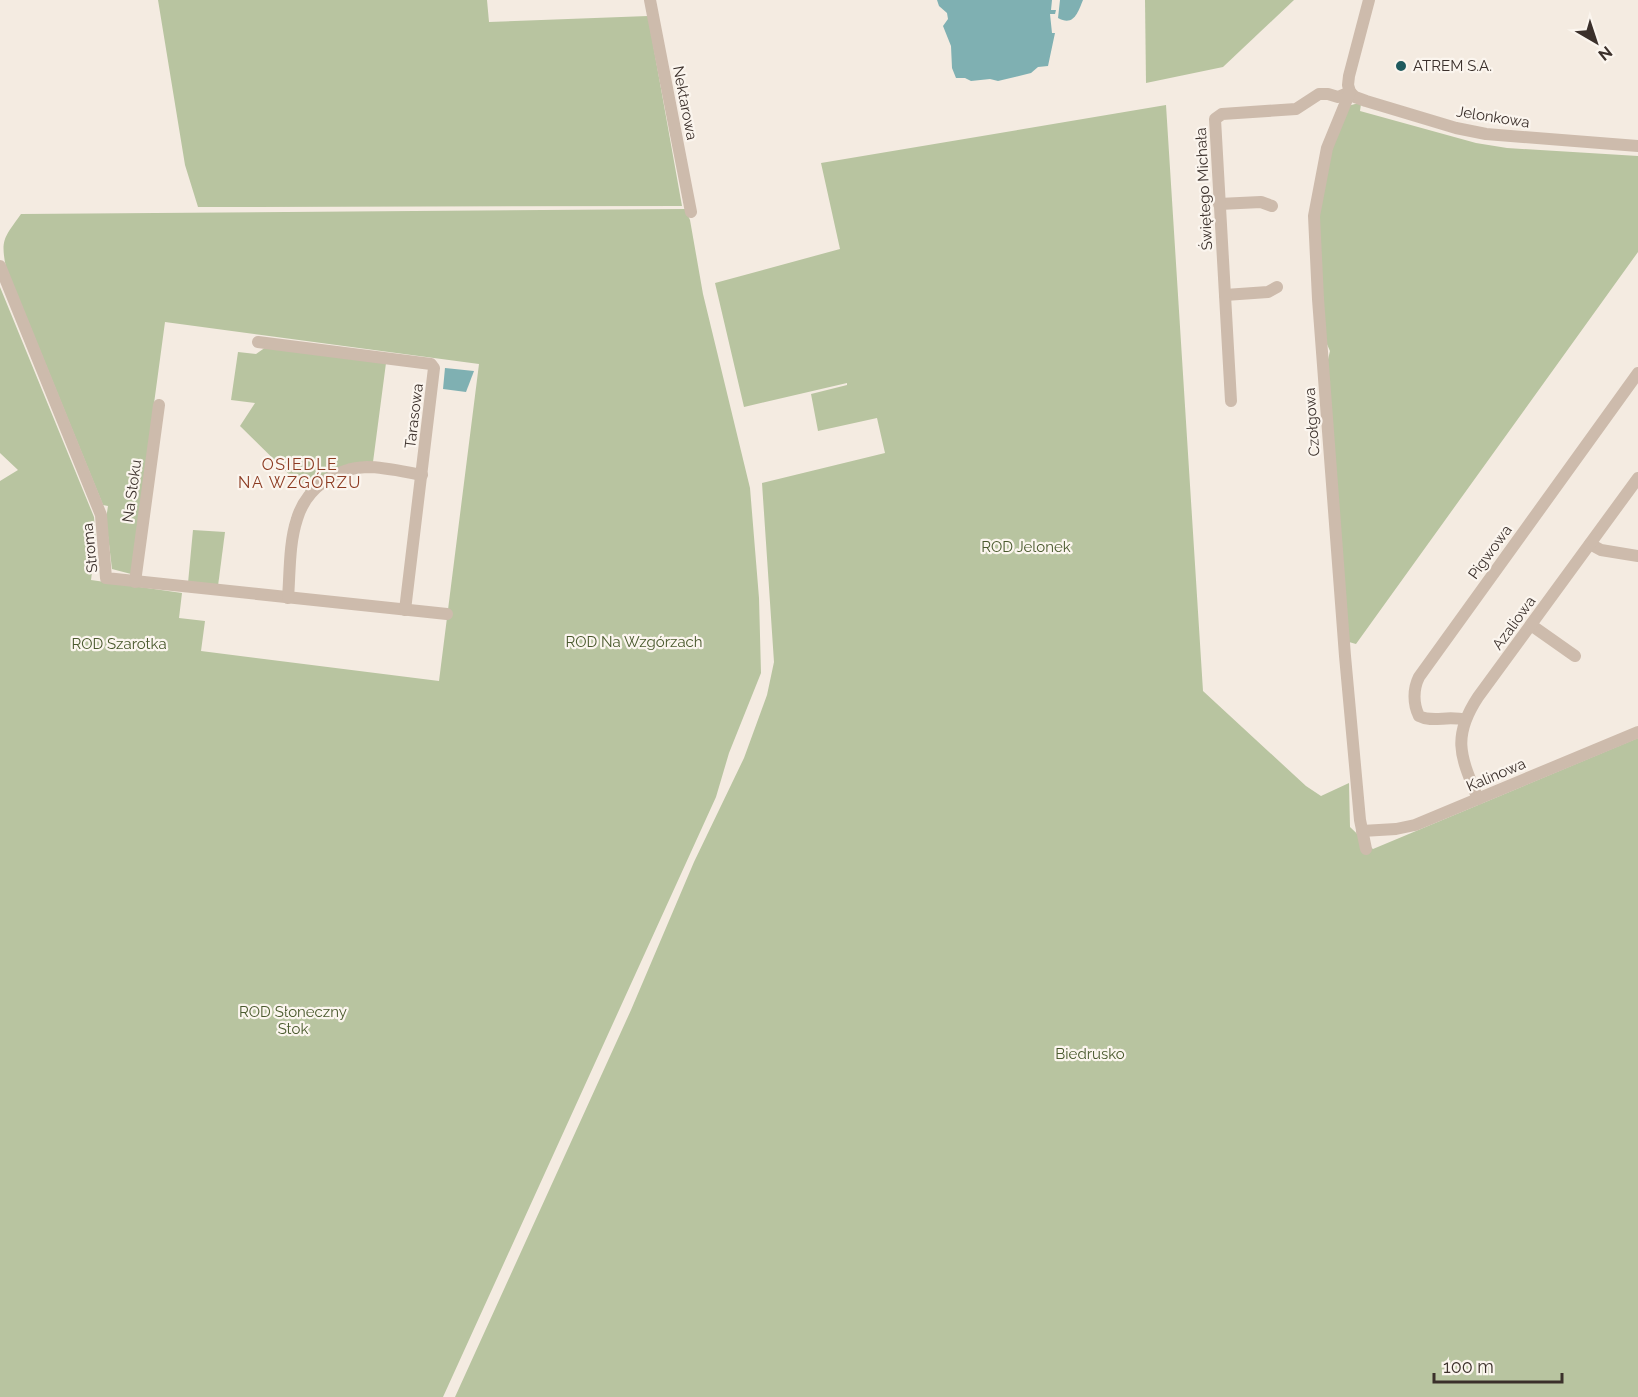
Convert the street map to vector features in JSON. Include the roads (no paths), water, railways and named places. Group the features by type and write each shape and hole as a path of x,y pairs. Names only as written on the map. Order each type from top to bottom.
{"street":[{"name":"Nektarowa","path":"650,0 692,212"},
{"name":"Czołgowa","path":"1366,849 1362,831 1345,656 1317,298 1314,216 1327,148 1350,92 1349,76 1369,0"},
{"name":"Jelonkowa","path":"1350,92 1355,97 1366,101 1474,132 1506,137 1638,146"},
{"name":"Świętego Michała","path":"1231,400 1215,119 1219,115 1296,109 1319,94 1338,97 1350,92"},
{"path":"1219,204 1262,202 1272,206"},
{"name":"Stroma","path":"0,266 101,515 106,578 447,614"},
{"path":"1225,295 1268,292 1277,287"},
{"name":"Tarasowa","path":"258,342 431,364 435,372 405,610"},
{"name":"Pigwowa","path":"1465,720 1454,717 1425,719 1419,716 1416,709 1414,686 1638,373"},
{"name":"Na Stoku","path":"135,582 159,405"},
{"path":"288,598 297,519 306,500 318,486 331,476 357,468 370,467 422,475"},
{"name":"Azaliowa","path":"1478,799 1462,753 1462,730 1465,720 1478,698 1638,478"},
{"path":"1590,544 1601,550 1638,556"},
{"path":"1531,625 1575,656"},
{"name":"Kalinowa","path":"1362,831 1396,829 1414,825 1638,732"}],"water":[{"path":"937,0 1052,0 1051,10 1056,10 1055,14 1050,14 1052,33 1055,33 1048,66 1038,67 1031,73 998,81 990,79 971,81 956,78 952,68 951,46 943,26 948,19 947,13 939,6"},
{"path":"1060,0 1083,0 1075,17 1068,21 1058,18"},
{"path":"445,368 474,371 466,392 443,389"}],"place":[{"name":"ATREM S.A.","path":"1401,66"}],"district":[{"name":"OSIEDLE NA WZGÓRZU","path":"300,473"}],"park label":[{"name":"ROD Jelonek","path":"1026,547"},
{"name":"ROD Na Wzgórzach","path":"634,642"},
{"name":"ROD Szarotka","path":"119,644"},
{"name":"ROD Słoneczny Stok","path":"293,1020"},
{"name":"Biedrusko","path":"1090,1054"}]}
